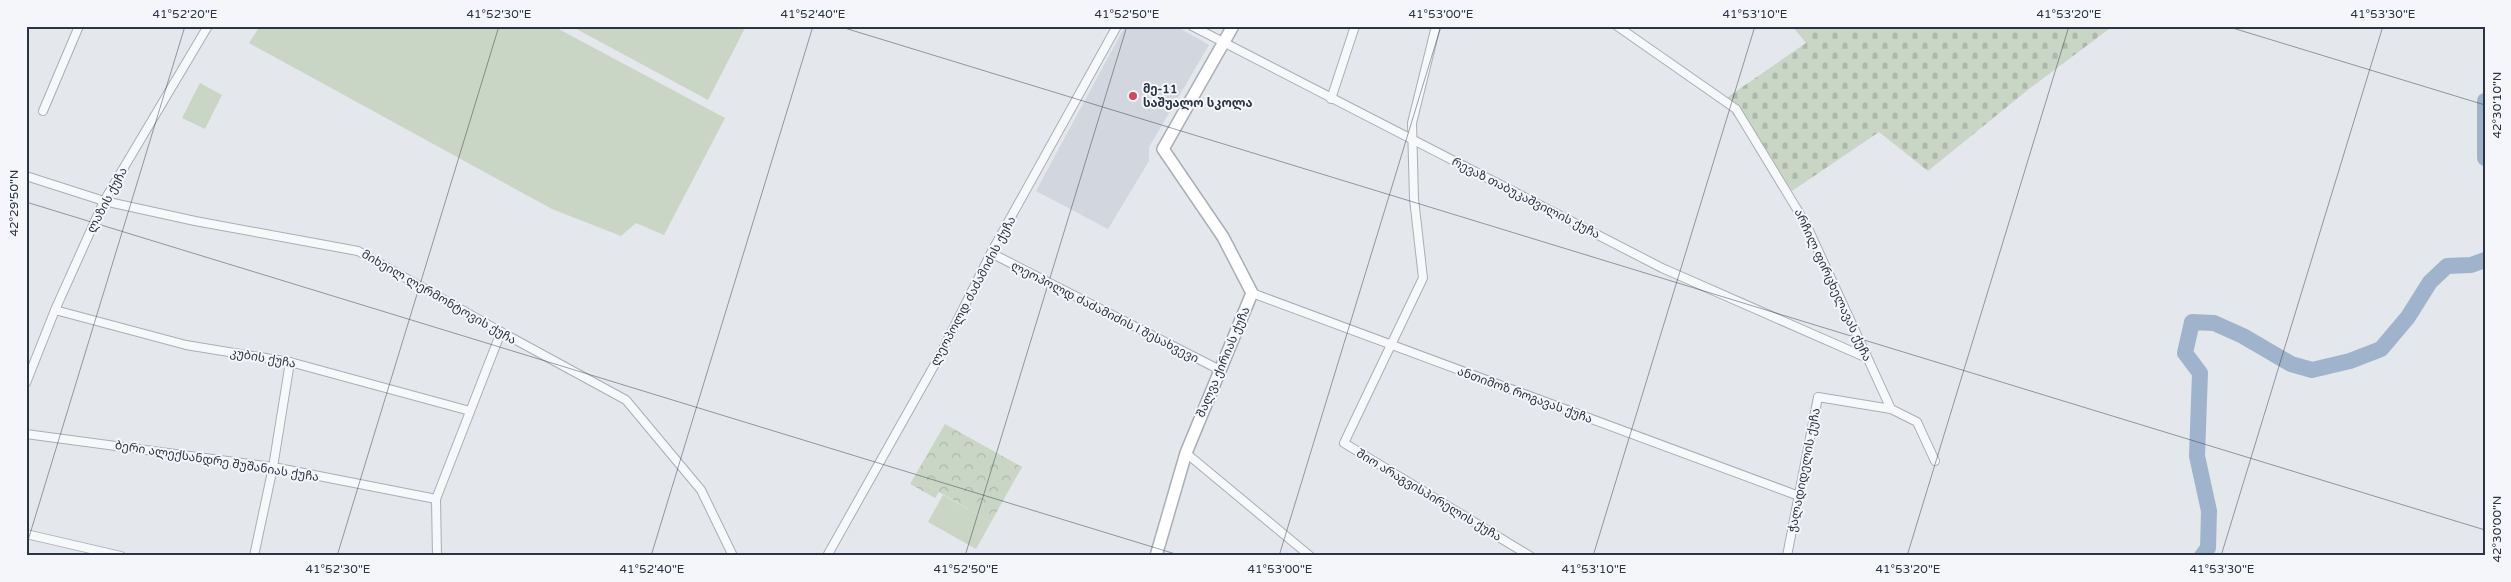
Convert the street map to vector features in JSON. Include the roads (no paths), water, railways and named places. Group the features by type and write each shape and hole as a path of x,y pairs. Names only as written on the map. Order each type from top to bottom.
{"street":[{"path":"43,111 78,26"},
{"name":"ლაზის ქუჩა","path":"26,383 55,310 104,201 208,26"},
{"name":"ლეოპოლდ ძაძამიძის ქუჩა","path":"827,556 940,355 991,253 1117,26"},
{"name":"რევაზ თაბუკაშვილის ქუჩა","path":"1192,26 1662,268 1867,358"},
{"name":"შალვა ქირიას ქუჩა","path":"1156,556 1186,453 1252,293 1222,237 1163,149 1232,26"},
{"path":"1331,98 1355,26"},
{"path":"1391,346 1423,278 1414,199 1411,140 1412,123 1436,26"},
{"name":"არჩილ ფირცხელავას ქუჩა","path":"1617,26 1736,109 1806,224 1890,409"},
{"name":"მიხეილ ლერმონტოვის ქუჩა","path":"26,176 104,201 195,222 358,251 626,400 701,490 732,556"},
{"name":"ლეოპოლდ ძაძამიძის I შესახვევი","path":"991,253 1220,370"},
{"name":"ანთიმოზ როგავას ქუჩა","path":"1252,293 1799,496"},
{"name":"კუბის ქუჩა","path":"55,310 186,345 290,362 470,412"},
{"path":"437,556 436,499 501,332"},
{"name":"შიო არაგვისპირელის ქუჩა","path":"1391,346 1344,443 1530,556"},
{"path":"254,556 273,467 290,362"},
{"name":"ჭალადიდელის ქუჩა","path":"1787,556 1818,397 1890,409"},
{"path":"1890,409 1917,422 1936,461"},
{"name":"ბერი ალექსანდრე შუშანიას ქუჩა","path":"26,434 273,467 436,499"},
{"path":"1186,453 1310,556"},
{"path":"26,534 121,556"}],"waterway":[{"path":"2485,101 2485,158"},
{"path":"2202,556 2208,548 2209,511 2197,456 2200,373 2185,353 2192,322 2214,323 2243,336 2291,364 2312,370 2350,361 2381,349 2408,317 2430,282 2447,266 2471,265 2485,260"}],"place":[{"name":"მე-11 საშუალო სკოლა","path":"1133,96"}]}
